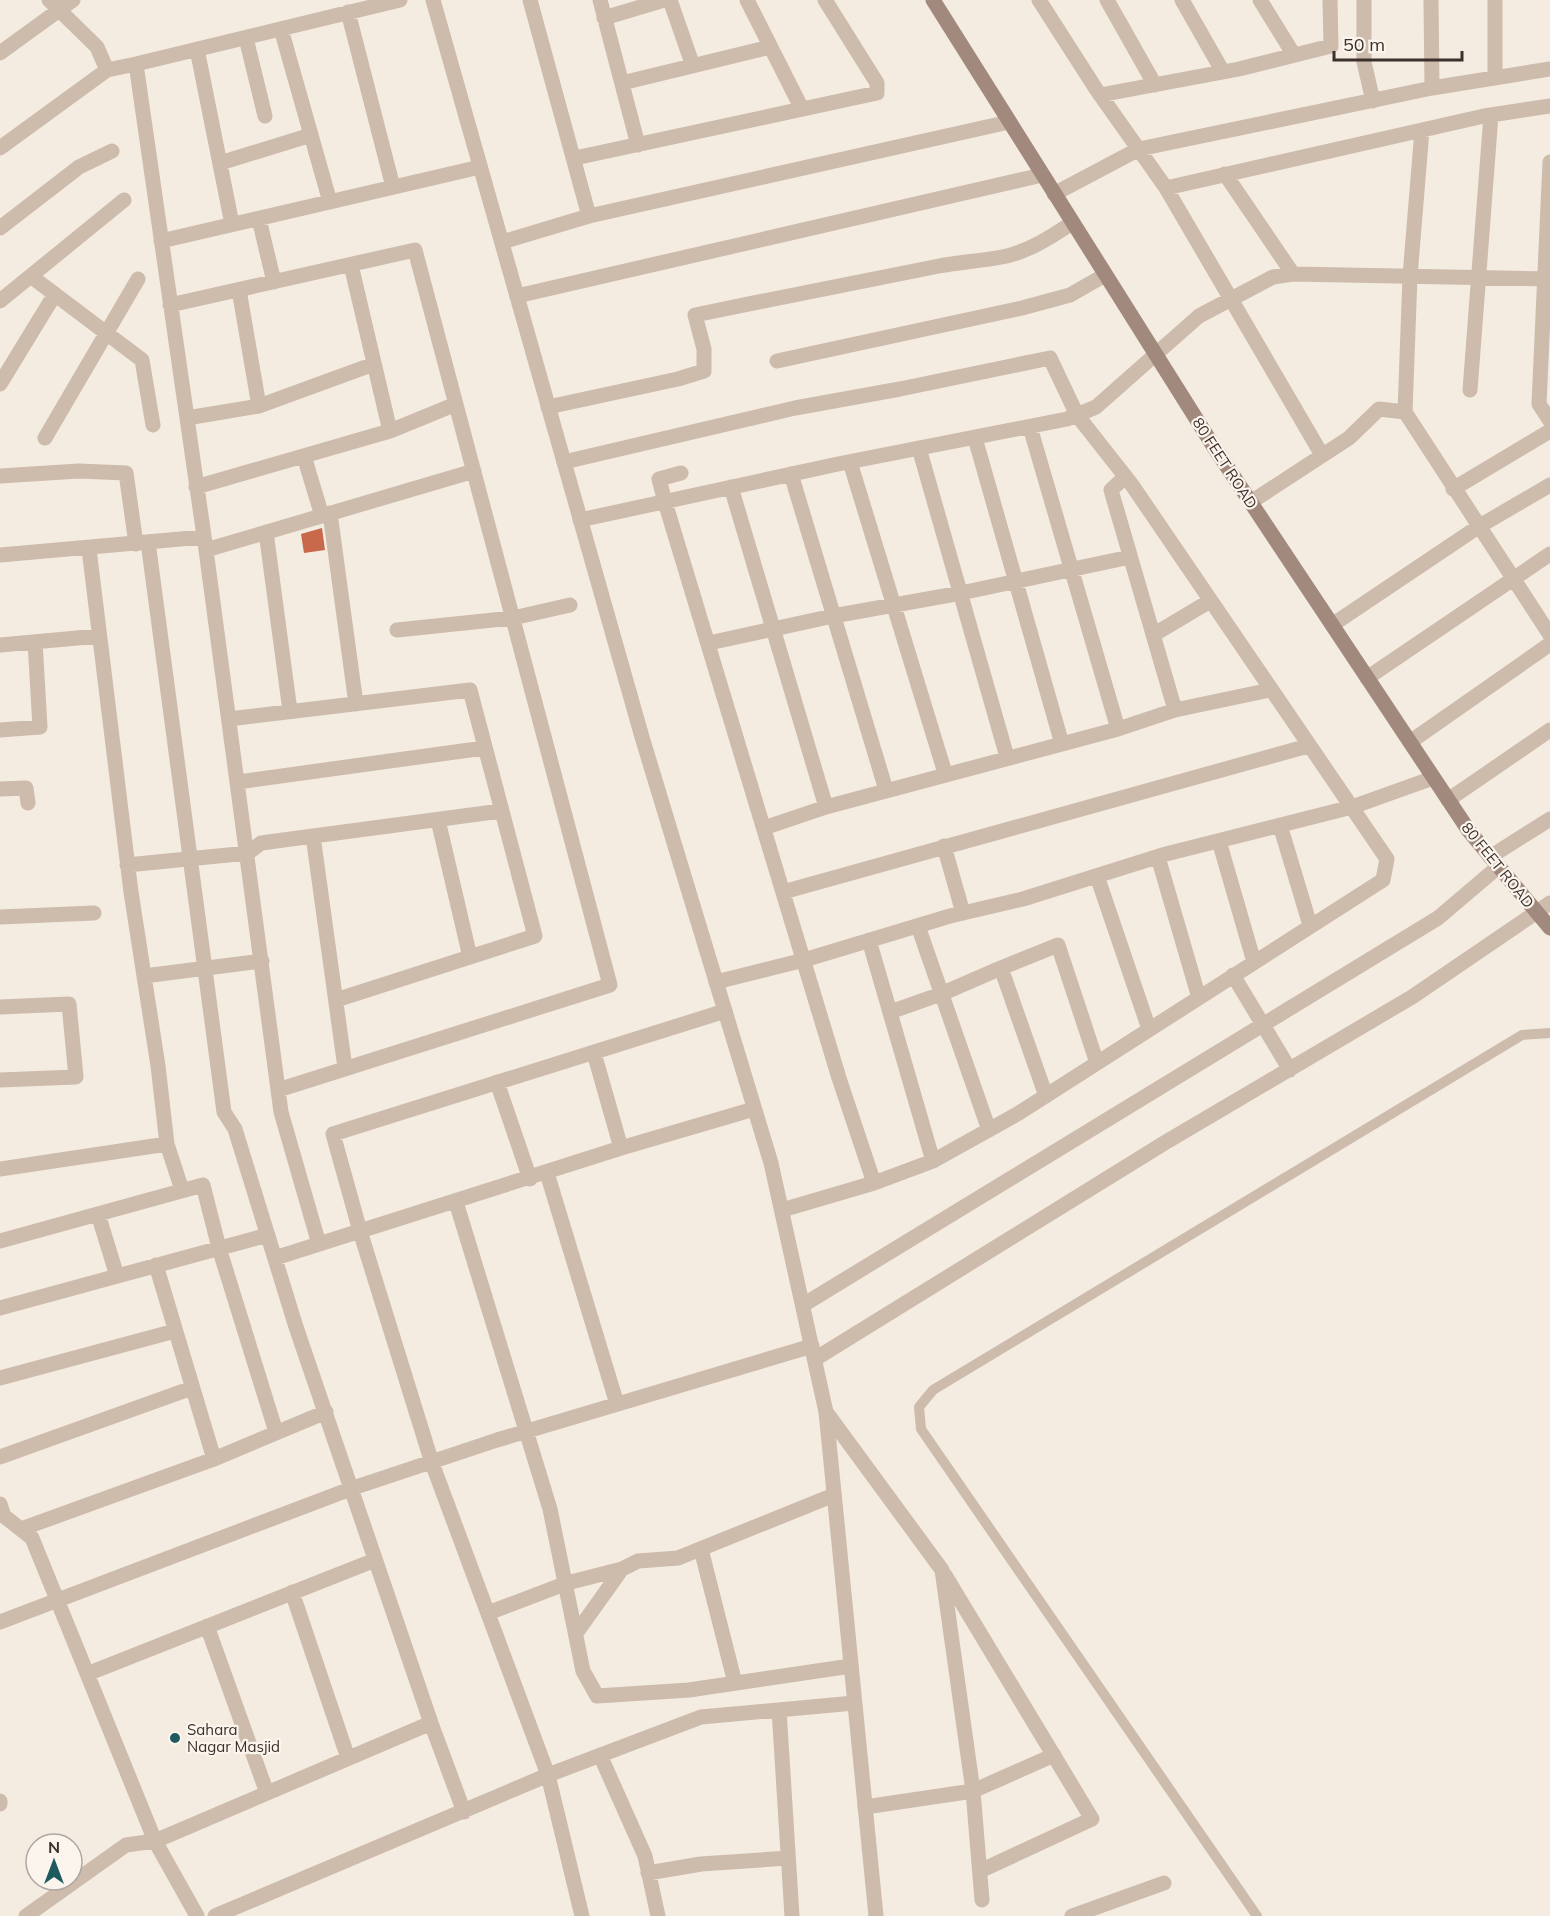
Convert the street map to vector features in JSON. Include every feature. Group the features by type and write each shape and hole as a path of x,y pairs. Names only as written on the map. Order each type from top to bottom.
{"main road":[{"name":"80 FEET ROAD","path":"933,0 1156,356 1468,831 1494,862 1543,908 1550,928"}],"street":[{"path":"0,53 55,5 73,0"},
{"path":"0,147 107,70 400,0"},
{"path":"433,0 642,737 754,1109 782,1210 826,1412 876,1916"},
{"path":"530,0 589,216"},
{"path":"600,0 638,145"},
{"path":"604,18 664,0"},
{"path":"670,0 693,66"},
{"path":"747,0 802,109"},
{"path":"574,158 877,93 877,83 825,0"},
{"path":"1039,0 1100,95 1166,188 1233,298 1322,455"},
{"path":"1107,0 1155,85"},
{"path":"1182,0 1223,72"},
{"path":"1260,0 1294,55"},
{"path":"1100,95 1223,72 1331,46 1330,0"},
{"path":"1364,0 1364,62 1373,101"},
{"path":"1431,0 1432,88"},
{"path":"1495,0 1495,76"},
{"path":"55,5 97,47 107,70"},
{"path":"348,12 393,187"},
{"path":"281,29 330,202"},
{"path":"246,38 265,116"},
{"path":"622,83 770,47"},
{"path":"197,49 232,224"},
{"path":"136,64 248,853 281,1112 319,1244"},
{"path":"1054,194 1139,149 1432,88 1495,76 1550,69"},
{"path":"1166,188 1491,115 1550,106"},
{"path":"1470,390 1491,115"},
{"path":"502,242 589,216 1009,122"},
{"path":"1422,130 1410,276 1405,412 1478,527 1513,578 1544,615 1550,635"},
{"path":"220,163 312,135"},
{"path":"0,228 79,167 112,150"},
{"path":"1550,162 1547,278 1539,404 1550,422"},
{"path":"161,241 480,167"},
{"path":"1225,174 1293,274"},
{"path":"517,296 1042,175"},
{"path":"0,301 32,278 124,200"},
{"path":"258,219 274,282"},
{"path":"548,407 678,380 704,371 704,349 695,315 801,292 863,283 941,266 1004,257 1045,241 1072,223"},
{"path":"170,305 415,250 610,985 278,1090"},
{"path":"351,265 390,431"},
{"path":"580,520 791,474 1030,427 1077,415 1096,407 1200,316 1273,277 1293,274 1547,278"},
{"path":"777,361 1022,308 1070,295 1105,275"},
{"path":"32,278 142,360 153,425"},
{"path":"45,438 138,279"},
{"path":"239,290 259,406"},
{"path":"0,384 55,294"},
{"path":"564,462 795,408 1050,358 1077,415 1125,477 1387,859 1383,880 1046,1096 989,1130 933,1161 874,1183 782,1210"},
{"path":"186,418 259,406 374,364"},
{"path":"196,487 390,431 456,404"},
{"path":"1251,502 1349,438 1379,409 1405,412"},
{"path":"1030,427 1118,729"},
{"path":"1453,489 1550,431"},
{"path":"975,438 1062,744"},
{"path":"919,448 1007,757"},
{"path":"304,456 326,514 356,704"},
{"path":"850,462 945,773"},
{"path":"0,476 80,471 126,473 142,543 191,859 224,1112 235,1129 275,1258 375,1560 464,1812"},
{"path":"0,555 142,543 205,543 266,532 474,471"},
{"path":"681,473 659,479 665,502 839,1078 874,1183"},
{"path":"791,474 886,790"},
{"path":"1125,477 1111,490 1175,710"},
{"path":"1332,626 1478,527 1550,485"},
{"path":"731,487 826,807"},
{"path":"266,532 290,711"},
{"path":"89,549 127,865 167,1144 182,1190"},
{"path":"1367,678 1550,554"},
{"path":"709,643 1131,557"},
{"path":"1153,635 1210,601"},
{"path":"397,630 513,618 570,605"},
{"path":"0,645 99,636"},
{"path":"0,730 40,727 35,642"},
{"path":"1410,742 1550,644"},
{"path":"229,719 470,690 535,936 336,1000"},
{"path":"764,828 826,807 945,773 1118,729 1175,710 1270,690"},
{"path":"1448,800 1550,730"},
{"path":"783,892 1308,746"},
{"path":"238,782 484,748"},
{"path":"716,982 804,960 963,913 1023,899 1158,857 1352,807 1433,778"},
{"path":"0,789 26,788 28,803"},
{"path":"127,865 248,853 261,843 501,811"},
{"path":"803,1305 1438,918 1494,862 1550,819"},
{"path":"438,820 470,957"},
{"path":"1280,825 1310,925"},
{"path":"313,836 345,1068"},
{"path":"1219,841 1254,962"},
{"path":"944,846 963,913"},
{"path":"1158,857 1199,998"},
{"path":"1097,876 1149,1029"},
{"path":"0,1622 57,1598 352,1488 617,1404 813,1352 1412,997 1543,908"},
{"path":"0,917 94,913"},
{"path":"918,926 989,1130"},
{"path":"868,940 933,1161"},
{"path":"890,1012 941,994 1058,945 1097,1063"},
{"path":"144,976 205,966 262,961"},
{"path":"1001,968 1046,1096"},
{"path":"1233,975 1290,1070"},
{"path":"0,1007 69,1004 76,1077 0,1080"},
{"path":"582,1916 548,1776 432,1463 360,1231 333,1134 724,1011"},
{"path":"594,1053 621,1148"},
{"path":"497,1082 530,1179"},
{"path":"275,1258 530,1179 621,1148 754,1109"},
{"path":"0,1169 167,1144"},
{"path":"547,1173 617,1404"},
{"path":"0,1241 202,1185 276,1432"},
{"path":"456,1202 550,1509 584,1671 597,1696 689,1690 851,1666"},
{"path":"98,1214 117,1276"},
{"path":"0,1308 268,1235"},
{"path":"156,1265 214,1459"},
{"path":"0,1378 175,1330"},
{"path":"0,1457 192,1388"},
{"path":"12,1527 214,1459 326,1412"},
{"path":"826,1412 942,1570 1092,1819 980,1871"},
{"path":"488,1613 567,1583 622,1569 638,1561 678,1558 834,1495"},
{"path":"0,1504 4,1516 12,1527 32,1538 155,1841 197,1916"},
{"path":"701,1549 735,1683"},
{"path":"87,1674 375,1560"},
{"path":"577,1632 622,1569"},
{"path":"942,1570 973,1791 982,1900"},
{"path":"292,1592 348,1758"},
{"path":"207,1626 267,1793"},
{"path":"215,1916 548,1776 701,1717 854,1703"},
{"path":"779,1710 792,1916"},
{"path":"26,1916 126,1845 155,1841 431,1723"},
{"path":"600,1755 645,1856 657,1916"},
{"path":"865,1807 973,1791 1054,1755"},
{"path":"648,1873 701,1864 788,1858"},
{"path":"1072,1916 1164,1883"}],"lane":[{"path":"1257,1916 921,1430 919,1407 933,1390 1522,1035 1550,1033"}],"building":[{"path":"322,528 325,550 304,553 301,534"}],"place":[{"name":"Sahara Nagar Masjid","path":"175,1738"}]}
